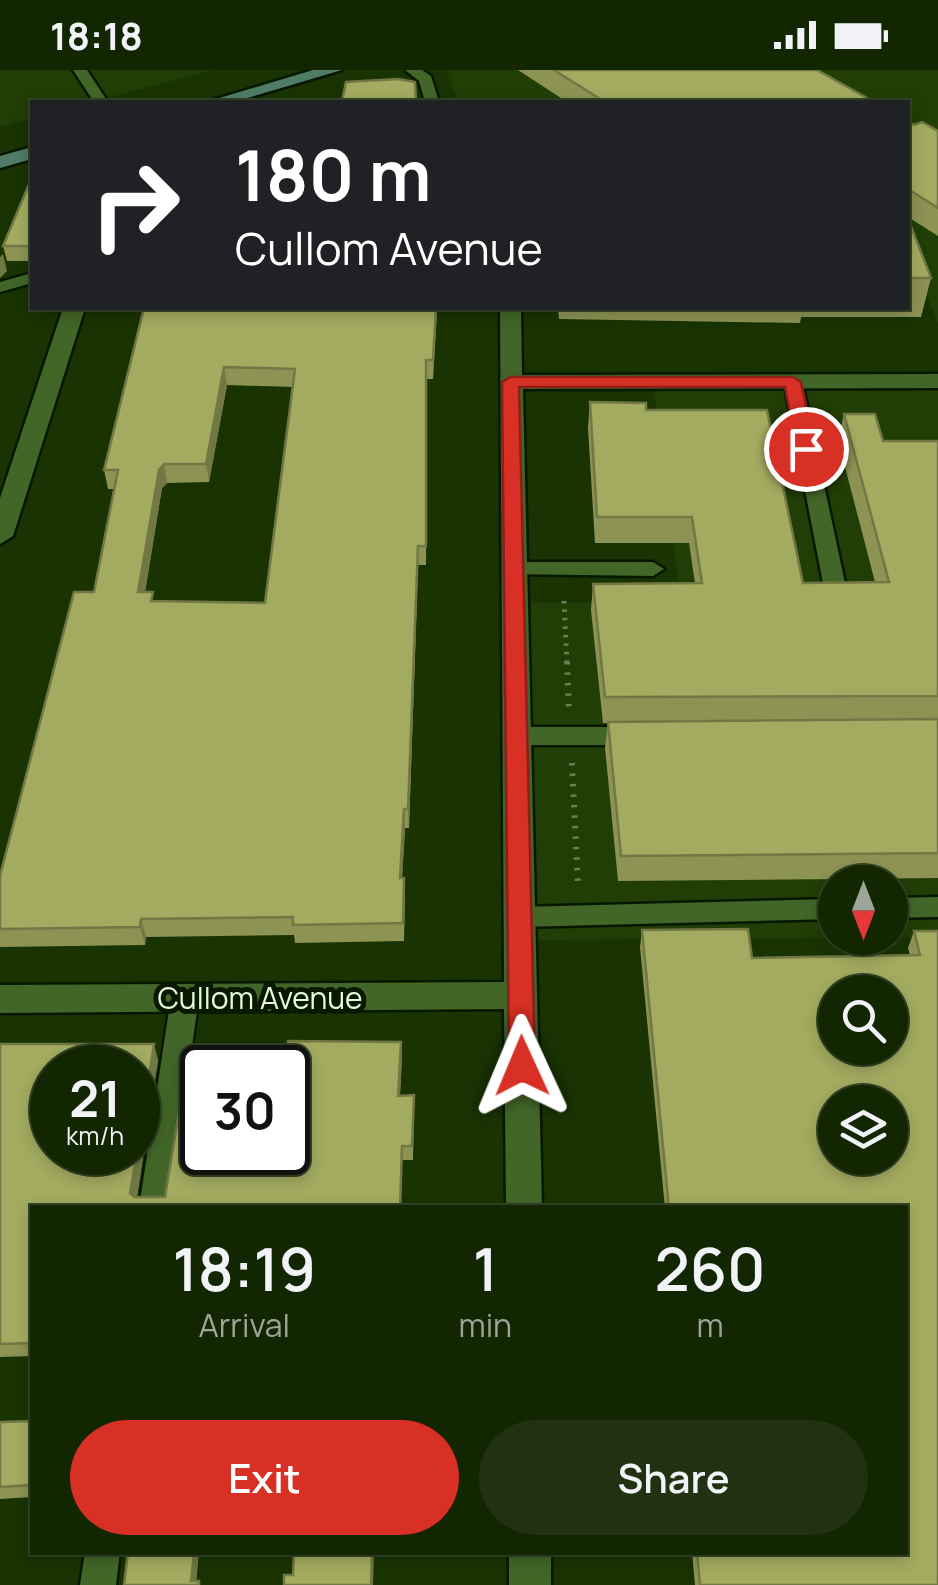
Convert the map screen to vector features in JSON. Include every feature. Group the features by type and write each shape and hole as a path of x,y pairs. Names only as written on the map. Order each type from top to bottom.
{"main road":[{"path":"222,100 332,70"},
{"path":"0,162 30,154"}],"street":[{"path":"0,536 73,310"},
{"path":"510,310 524,1205"},
{"path":"510,382 938,382"},
{"name":"Cullom Avenue","path":"0,998 521,995"},
{"path":"530,1555 530,1585"}],"lane":[{"path":"80,70 100,100"},
{"path":"412,70 426,79 431,100"},
{"path":"0,287 30,279"},
{"path":"793,382 834,582"},
{"path":"514,569 654,569"},
{"path":"516,736 668,736"},
{"path":"908,908 938,907"},
{"path":"519,916 818,909"},
{"path":"154,1205 185,997"},
{"path":"98,1585 103,1555"}],"path":[{"path":"564,601 579,916"}],"shaded area":[{"path":"0,70 214,70 99,100 30,100 30,119 0,127"},
{"path":"446,70 938,70 938,324 910,250 910,100 457,100"},
{"path":"938,384 938,937 908,937 908,865 818,865 818,938 537,940 530,603 681,603 653,385"}],"building":[{"path":"554,70 817,70 870,100 602,100"},
{"path":"346,82 415,82 416,100 342,100"},
{"path":"922,122 938,131 938,208 910,190 910,123"},
{"path":"30,182 30,246 3,246"},
{"path":"910,224 931,278 910,278"},
{"path":"144,310 436,310 433,360 426,360 426,546 418,546 408,809 404,809 400,878 404,878 403,923 293,925 293,917 141,919 140,927 0,929 0,876 74,592 94,592 118,470 104,470","holes":["224,367 295,369 265,603 151,601 153,592 138,592 159,470 164,464 206,464"]},
{"path":"590,402 646,403 646,410 767,410 803,583 889,582 844,414 875,414 883,441 938,441 938,696 605,697 593,584 702,583 692,517 597,517"},
{"path":"938,719 938,853 621,856 608,722"},
{"path":"748,929 752,958 920,955 914,931 938,931 938,1585 700,1585 697,1555 908,1555 908,1205 669,1205 642,930"},
{"path":"288,1041 401,1042 398,1096 414,1095 412,1146 402,1146 400,1205 30,1205 30,1343 0,1344 0,1044 154,1044 30,1045 30,1175 133,1175 130,1193 134,1197 165,1197 180,1106 180,1175 310,1175 310,1045 287,1045"},
{"path":"30,1421 30,1485 0,1487 0,1422"},
{"path":"128,1555 194,1555 191,1581 199,1581 199,1585 124,1585"},
{"path":"294,1555 372,1555 371,1585 284,1585 284,1575 293,1575"}],"route":[{"path":"522,1066 510,382 793,382 806,449"}]}
